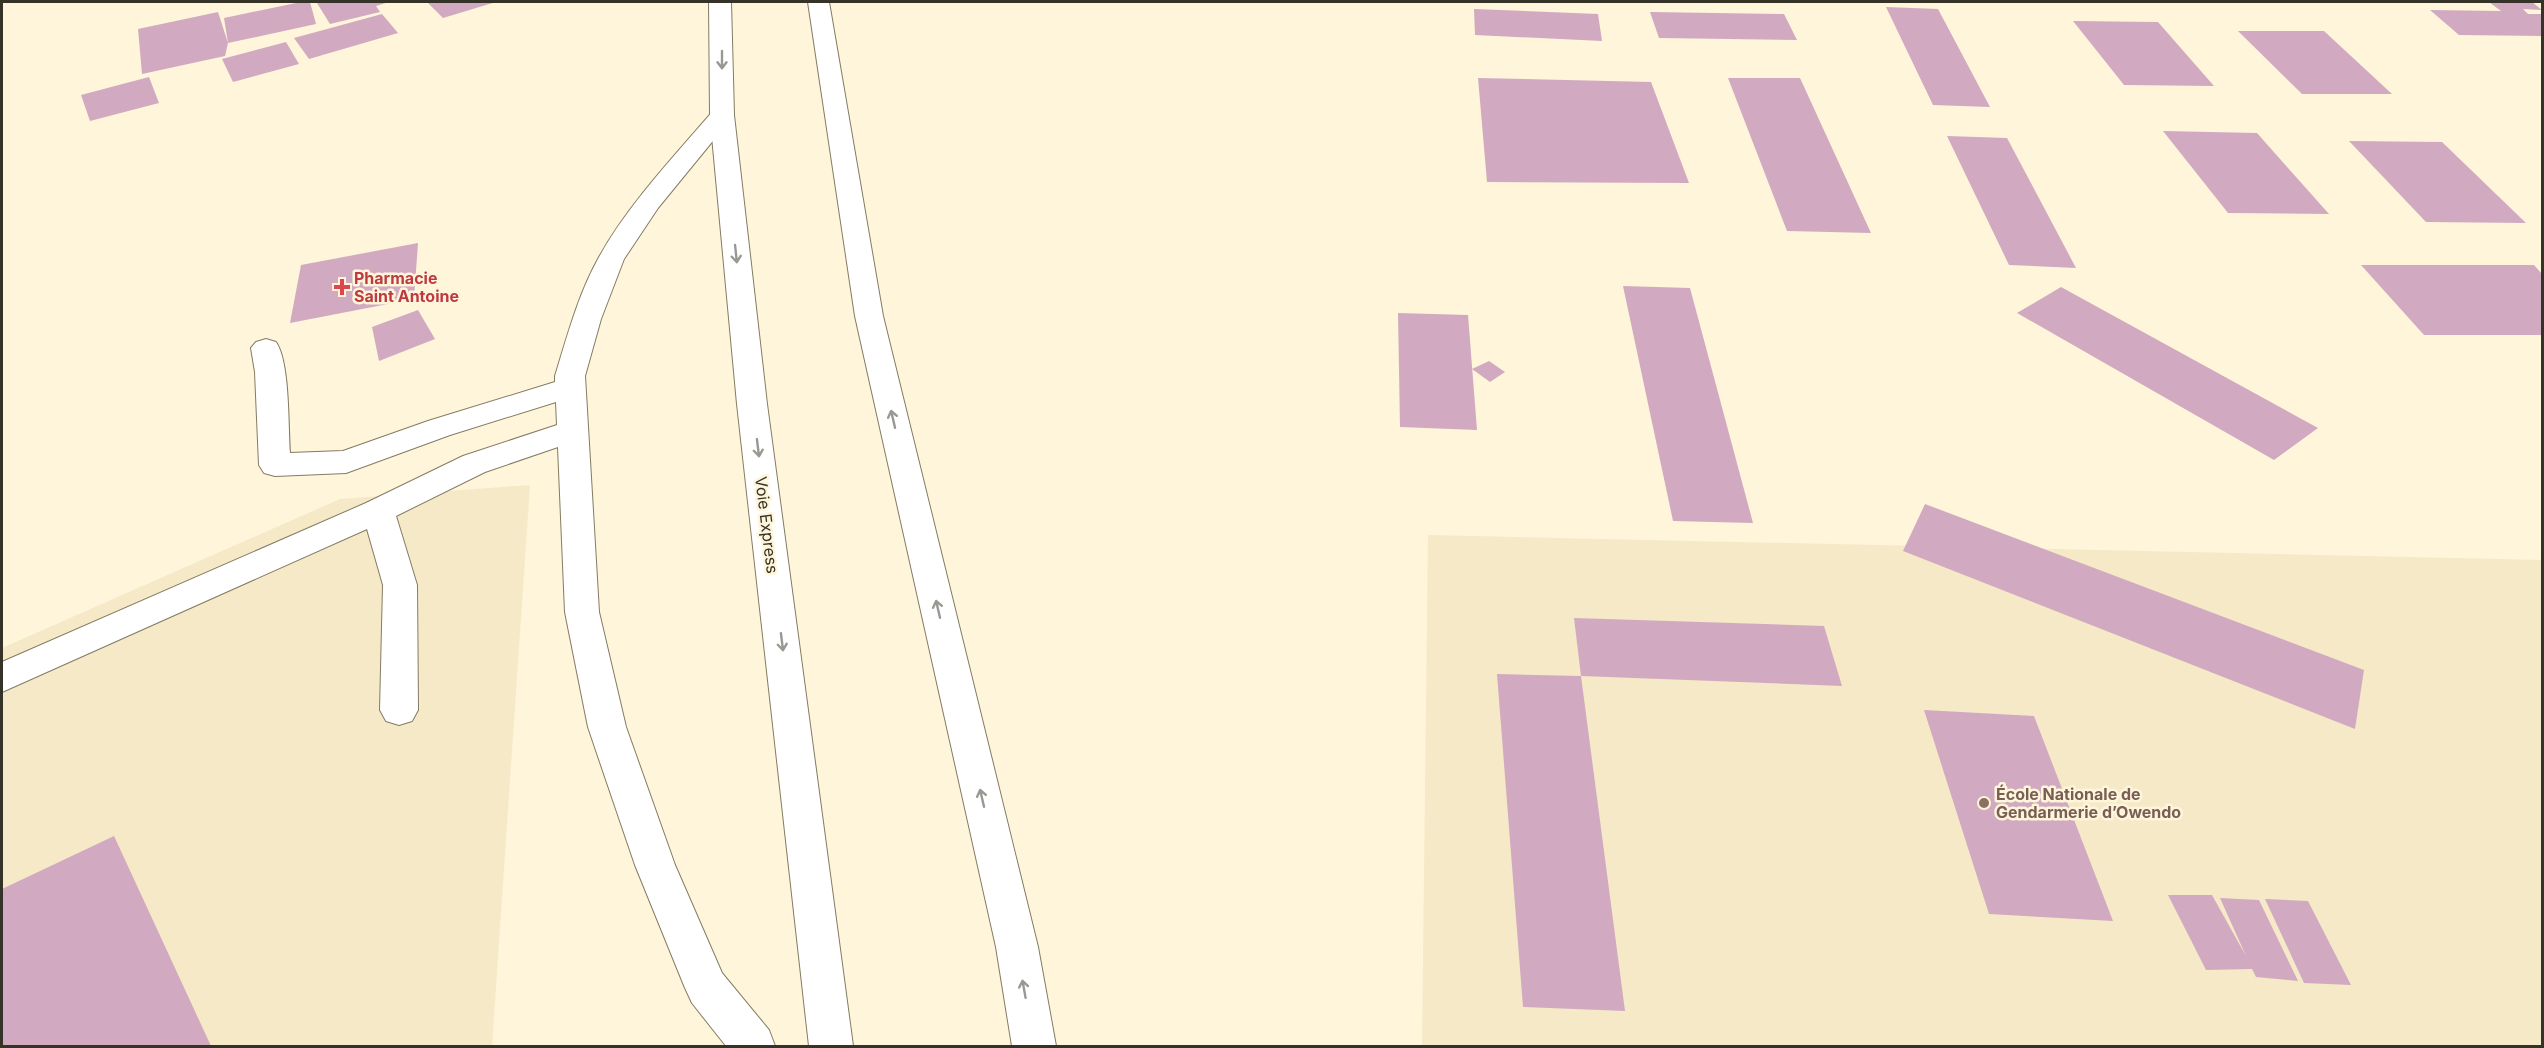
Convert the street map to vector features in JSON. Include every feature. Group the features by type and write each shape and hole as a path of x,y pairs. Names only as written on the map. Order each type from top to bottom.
{"main road":[{"name":"Voie Express","path":"720,2 722,115 752,404 831,1047"},
{"path":"818,2 869,316 1017,947 1034,1047"},
{"path":"722,115 648,204 611,259 587,319 570,376 582,612 607,727 656,865 707,988 753,1047"},
{"path":"266,348 270,372 275,465 346,462 439,428 572,387"},
{"path":"2,678 378,511 474,464 574,430"},
{"path":"378,511 400,585 399,710"}],"shaded area":[{"path":"530,485 492,1046 2,1046 2,648 340,499"},
{"name":"École Nationale de Gendarmerie d’Owendo","path":"1428,535 2542,560 2542,1046 1422,1046"}],"building":[{"path":"310,2 316,24 228,43 224,18"},
{"path":"389,2 376,6 380,12 330,24 317,3"},
{"path":"496,2 443,18 428,3"},
{"path":"2489,2 2532,2 2542,10 2523,9 2528,14 2542,14 2542,36 2459,35 2430,10 2501,11"},
{"path":"1886,7 1938,9 1990,107 1933,105"},
{"path":"1474,9 1598,14 1602,41 1475,35"},
{"path":"218,12 228,43 225,56 142,74 138,29"},
{"path":"1650,12 1784,14 1797,40 1659,38"},
{"path":"382,14 398,33 309,59 294,38"},
{"path":"2073,21 2158,22 2214,86 2124,85"},
{"path":"2238,31 2324,31 2392,94 2302,94"},
{"path":"286,42 299,64 233,82 222,59"},
{"path":"149,77 159,103 90,121 81,95"},
{"path":"1478,78 1651,82 1689,183 1487,182"},
{"path":"1728,78 1800,78 1871,233 1787,231"},
{"path":"2163,131 2257,133 2329,214 2228,213"},
{"path":"1947,136 2007,138 2076,268 2009,265"},
{"path":"2349,141 2442,142 2526,223 2426,222"},
{"path":"418,243 414,299 290,323 301,265"},
{"path":"2361,265 2534,265 2542,274 2542,335 2424,335"},
{"path":"1623,286 1690,288 1753,523 1673,521"},
{"path":"2061,287 2318,428 2274,460 2017,313"},
{"path":"418,310 435,339 379,361 372,327"},
{"path":"1398,313 1468,315 1477,430 1400,427"},
{"path":"1489,361 1505,372 1490,382 1472,369"},
{"path":"1925,504 2364,670 2355,729 1903,551"},
{"path":"1574,618 1824,626 1842,686 1581,676"},
{"path":"1497,674 1581,676 1625,1011 1523,1007"},
{"path":"1924,710 2034,716 2113,921 1989,914"},
{"path":"114,836 211,1046 2,1046 2,889"},
{"path":"2168,895 2212,895 2246,956 2220,898 2259,900 2298,981 2256,977 2252,969 2206,970"},
{"path":"2265,899 2308,901 2351,985 2304,983"}],"place":[{"name":"Pharmacie Saint Antoine","path":"342,287"},
{"name":"École Nationale de Gendarmerie d’Owendo","path":"1984,803"}]}
